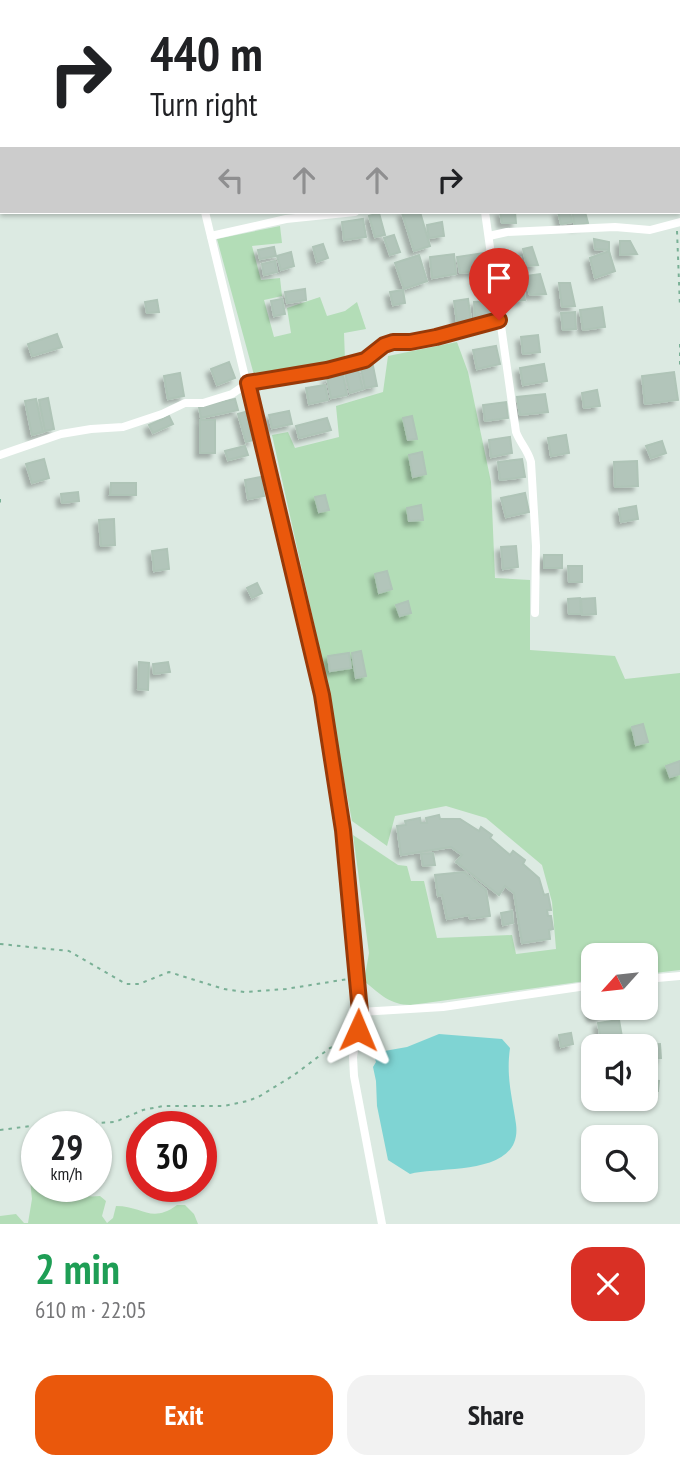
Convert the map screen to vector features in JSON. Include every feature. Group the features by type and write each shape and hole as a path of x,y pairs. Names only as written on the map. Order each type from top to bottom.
{"street":[{"path":"206,214 322,695 343,830 360,1012 353,1058 354,1076 382,1224"},
{"path":"211,236 286,219 335,214"},
{"path":"485,214 516,432 520,443 528,451 531,462 536,546 535,613"},
{"path":"489,236 507,232 615,227 656,230 678,222"},
{"path":"0,455 61,434 123,427 185,403 203,403 232,394 248,383 327,370 365,360 384,345 393,342 436,337 499,320"},
{"path":"658,978 680,976"},
{"path":"360,1012 443,1007 581,987"}],"path":[{"path":"678,222 680,307"},
{"path":"680,344 680,369"},
{"path":"0,499 0,506"},
{"path":"0,944 69,951 126,984 139,984 169,972 223,989 246,992 316,985 351,978 356,965"},
{"path":"0,1130 115,1122 153,1108 224,1106 248,1101 294,1075 330,1048 344,1044 358,1030"}],"green space":[{"path":"280,226 282,243 252,246 261,280 280,278 282,296 264,300 274,337 291,333 287,308 320,297 327,316 345,311 357,302 366,329 344,333 345,360 254,375 217,239"},
{"path":"457,342 468,372 491,482 495,578 530,580 530,650 615,656 625,679 680,673 680,970 658,973 658,943 581,943 581,982 404,1005 391,1001 364,981 369,953 353,835 398,865 407,866 411,881 424,881 437,938 512,935 516,954 556,949 552,902 542,865 486,818 446,806 395,816 387,846 352,821 315,628 272,435 288,432 295,448 339,437 336,406 383,392 388,356"},
{"path":"32,1202 106,1202 102,1216 107,1223 113,1218 116,1206 153,1214 177,1205 185,1205 194,1214 198,1224 0,1224 0,1216 16,1214 24,1223 28,1223"}],"water":[{"path":"439,1034 502,1039 510,1048 509,1077 516,1124 515,1141 507,1153 494,1161 459,1169 410,1174 388,1160 377,1106 373,1067 376,1062 373,1053 407,1047"}],"building":[{"path":"379,214 385,235 375,237 369,216"},
{"path":"402,214 421,214 430,246 414,251"},
{"path":"500,214 515,214 516,223 502,223"},
{"path":"558,214 570,214 572,222 561,224"},
{"path":"572,214 586,214 588,223 575,226"},
{"path":"363,219 366,237 344,240 342,222"},
{"path":"442,222 444,236 429,238 427,225"},
{"path":"394,235 400,252 390,255 384,238"},
{"path":"594,239 609,242 609,250 595,249"},
{"path":"620,241 630,241 637,254 620,255"},
{"path":"323,244 328,258 317,262 313,247"},
{"path":"274,247 276,256 260,259 258,250"},
{"path":"532,247 538,265 527,266 523,249"},
{"path":"609,251 615,271 595,278 590,258"},
{"path":"291,252 294,266 281,270 277,256"},
{"path":"485,253 488,270 460,273 457,257"},
{"path":"454,254 456,274 432,278 430,257"},
{"path":"419,255 427,281 404,289 395,263"},
{"path":"501,257 521,257 521,273 501,273"},
{"path":"275,261 277,272 264,275 262,264"},
{"path":"540,274 546,294 530,295 525,276"},
{"path":"559,283 570,283 575,306 562,307"},
{"path":"523,284 525,300 504,303 501,287"},
{"path":"305,289 306,300 287,303 285,292"},
{"path":"403,290 405,303 393,305 390,292"},
{"path":"282,299 285,314 274,316 271,301"},
{"path":"468,299 471,320 457,322 454,301"},
{"path":"157,300 159,312 147,313 145,302"},
{"path":"492,301 492,320 475,320 474,302"},
{"path":"602,307 605,327 583,330 580,310"},
{"path":"575,312 576,329 563,330 561,313"},
{"path":"57,334 62,347 32,356 28,344"},
{"path":"538,335 540,352 523,354 521,337"},
{"path":"496,346 500,364 477,369 473,350"},
{"path":"229,362 235,378 217,385 211,369"},
{"path":"544,364 547,381 523,385 520,368"},
{"path":"373,366 377,386 365,388 361,368"},
{"path":"358,370 363,389 350,393 345,373"},
{"path":"674,372 678,400 645,404 642,376"},
{"path":"180,373 184,396 168,399 164,376"},
{"path":"343,375 347,395 331,398 327,378"},
{"path":"325,385 328,400 309,404 306,388"},
{"path":"597,390 600,406 584,408 582,393"},
{"path":"545,394 548,412 520,415 517,397"},
{"path":"48,398 54,429 45,431 39,400"},
{"path":"36,399 43,432 32,435 25,401"},
{"path":"235,399 238,410 201,418 199,407"},
{"path":"506,402 508,418 485,421 483,405"},
{"path":"289,411 292,424 272,428 269,415"},
{"path":"245,412 253,440 246,442 238,414"},
{"path":"169,416 173,424 153,433 149,425"},
{"path":"412,416 417,439 408,440 403,418"},
{"path":"327,418 331,430 299,438 296,426"},
{"path":"200,420 215,420 215,453 200,453"},
{"path":"566,435 569,453 551,456 548,438"},
{"path":"510,437 512,453 491,457 489,440"},
{"path":"662,441 666,453 651,458 646,446"},
{"path":"245,446 248,455 228,460 225,451"},
{"path":"422,452 426,474 413,477 409,455"},
{"path":"44,459 49,478 32,483 26,464"},
{"path":"522,459 525,477 500,480 498,462"},
{"path":"637,461 638,486 615,487 614,462"},
{"path":"261,477 264,496 248,499 245,480"},
{"path":"111,483 136,483 136,495 110,495"},
{"path":"78,492 79,501 62,503 61,494"},
{"path":"525,493 529,512 506,517 501,498"},
{"path":"325,495 329,510 319,512 315,497"},
{"path":"421,505 423,520 409,521 407,508"},
{"path":"636,506 638,519 621,522 619,509"},
{"path":"114,519 115,545 101,546 99,520"},
{"path":"516,546 518,567 503,569 501,547"},
{"path":"167,549 169,569 154,571 152,551"},
{"path":"544,555 562,555 562,568 544,568"},
{"path":"568,566 582,566 582,582 569,582"},
{"path":"387,571 392,589 379,593 375,574"},
{"path":"257,583 262,593 252,598 247,588"},
{"path":"580,598 581,614 569,614 568,599"},
{"path":"595,598 596,614 582,615 581,599"},
{"path":"408,601 411,613 400,616 396,605"},
{"path":"361,651 366,676 356,678 352,653"},
{"path":"349,653 351,668 330,671 328,656"},
{"path":"139,662 149,663 148,690 138,689"},
{"path":"168,662 170,672 154,674 153,664"},
{"path":"643,724 648,742 636,745 632,727"},
{"path":"680,761 680,774 670,777 666,766"},
{"path":"439,815 440,819 460,819 479,831 481,827 510,855 513,851 525,860 523,864 539,878 544,895 548,894 551,910 547,910 553,929 549,930 550,939 522,943 514,893 505,886 499,895 456,862 462,855 451,847 401,855 397,826 420,818 421,823 427,823 426,818"},
{"path":"433,853 435,865 423,866 421,854"},
{"path":"464,872 486,890 490,916 470,919 469,915 447,919 442,895 438,896 435,875"},
{"path":"512,911 513,923 503,925 501,913"},
{"path":"619,1020 621,1034 600,1034 598,1023"},
{"path":"571,1033 573,1044 561,1047 559,1035"},
{"path":"660,1044 661,1058 658,1058"}],"route":[{"path":"358,1030 360,1012 343,830 322,695 248,383 327,370 365,360 384,345 393,342 436,337 499,320"}]}
